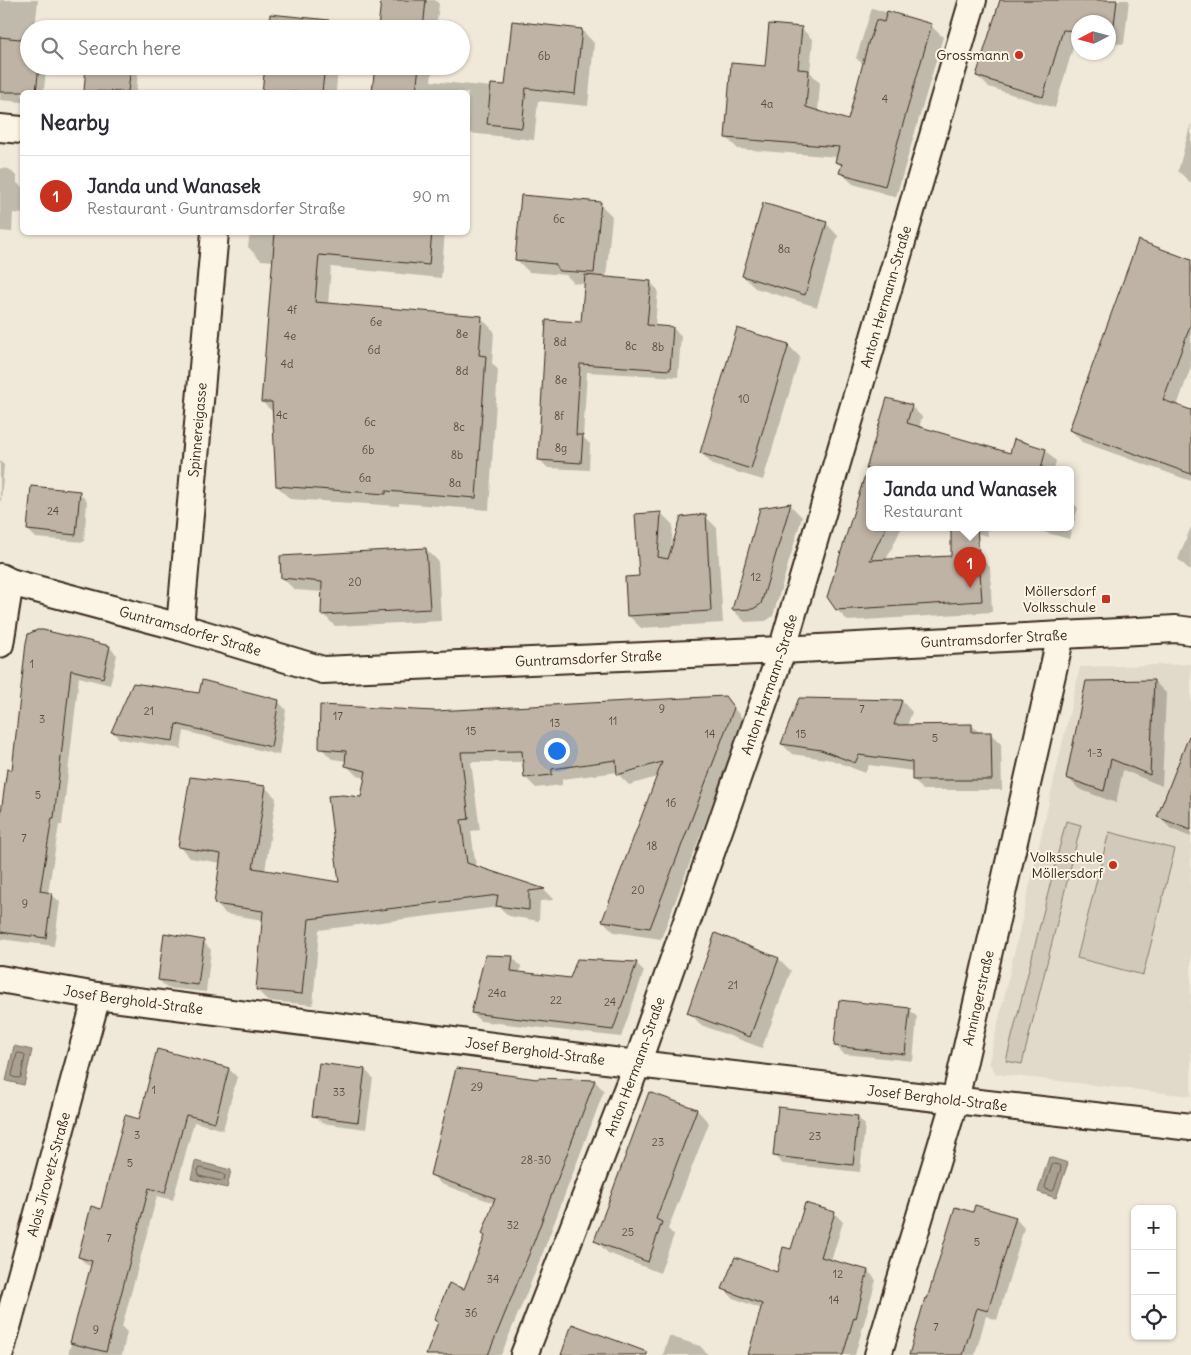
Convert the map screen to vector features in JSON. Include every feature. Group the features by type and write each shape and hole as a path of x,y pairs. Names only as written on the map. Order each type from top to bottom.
{"street":[{"name":"Anton Hermann-Straße","path":"524,1355 637,1064 782,650 973,0"},
{"path":"0,128 20,130"},
{"name":"Spinnereigasse","path":"180,627 215,235"},
{"name":"Guntramsdorfer Straße","path":"5,580 180,627 323,670 782,650 1176,629 1191,631"},
{"path":"0,644 5,580"},
{"name":"Anningerstraße","path":"878,1355 955,1100 1061,635"},
{"name":"Josef Berghold-Straße","path":"0,979 97,996 637,1064 1191,1127"},
{"name":"Alois Jirovetz-Straße","path":"0,1353 97,996"}],"shaded area":[{"name":"Volksschule Möllersdorf","path":"1191,664 1191,1096 996,1074 989,1062 1080,667"},
{"path":"1066,821 1081,825 1022,1064 1006,1061"},
{"path":"1109,832 1175,849 1143,975 1077,958"}],"water":[{"path":"14,1046 32,1050 24,1085 6,1081"},
{"path":"1049,1157 1068,1163 1056,1198 1038,1192"},
{"path":"195,1161 231,1170 227,1188 191,1179"}],"building":[{"path":"381,0 426,0 424,20 379,20"},
{"name":"Grossmann","path":"1000,0 1117,0 1115,15 1071,15 1071,31 1063,30 1043,97 976,76"},
{"path":"887,11 932,24 885,186 839,173 842,164 835,162 839,147 725,138 731,63 765,66 769,24 802,27 798,69 809,70 806,107 848,120 876,20 884,22"},
{"path":"270,14 329,20 270,20"},
{"path":"512,21 582,29 575,94 526,88 522,128 487,124 491,84 505,85"},
{"path":"0,37 20,39 20,75 38,75 36,90 0,92"},
{"path":"85,75 130,75 128,90 84,90"},
{"path":"264,75 324,75 322,90 262,90"},
{"path":"374,75 418,75 416,90 372,90"},
{"path":"521,195 601,202 594,273 560,271 555,264 515,260"},
{"path":"763,203 827,222 805,295 742,276"},
{"path":"275,235 432,235 429,265 319,255 315,302 482,316 479,355 486,356 476,498 386,491 386,494 276,486 272,402 261,402"},
{"path":"1138,240 1191,260 1191,324 1163,400 1191,410 1191,474 1069,430"},
{"path":"585,275 651,281 647,325 673,327 670,370 580,364 576,435 583,435 581,463 538,460 546,320 581,322"},
{"path":"737,328 789,344 751,469 700,453"},
{"path":"887,398 912,405 907,423 1010,453 1014,439 1046,449 1042,466 867,466"},
{"path":"864,478 866,478 866,531 884,531 870,560 951,556 951,531 977,531 982,601 836,610 827,597"},
{"path":"31,486 80,491 76,535 27,530"},
{"path":"791,503 761,604 753,609 732,610 760,508"},
{"path":"661,512 658,557 668,559 681,517 706,514 711,611 627,616 625,577 639,576 635,514"},
{"path":"426,548 430,609 321,615 322,582 281,578 280,556"},
{"path":"37,630 110,646 103,678 71,670 54,818 52,818 40,891 52,893 46,938 0,932 0,820 7,769 12,770 26,643 28,634"},
{"path":"202,680 279,700 271,747 176,724 173,741 111,732 133,683 199,693"},
{"path":"1154,680 1150,775 1111,759 1104,791 1066,778 1086,681"},
{"path":"725,696 734,708 650,928 602,921 662,762 617,775 616,760 552,769 552,775 524,778 522,751 461,752 469,819 461,820 467,863 545,889 529,891 529,910 496,906 498,895 309,919 302,994 256,990 263,911 214,904 221,854 178,847 190,777 266,786 253,868 339,882 328,796 361,797 366,771 345,766 346,751 319,749 320,705 435,711"},
{"path":"799,698 902,700 894,725 972,724 972,732 991,732 992,780 912,780 912,762 859,755 855,763 821,750 781,744"},
{"path":"1189,736 1191,736 1191,830 1157,817"},
{"path":"164,933 204,940 198,985 158,980"},
{"path":"715,933 779,958 750,1037 687,1013"},
{"path":"485,955 513,956 511,971 570,978 577,959 637,962 613,1030 471,1013"},
{"path":"839,1000 910,1008 905,1054 834,1046"},
{"path":"157,1049 229,1068 215,1122 186,1115 165,1193 149,1188 106,1352 70,1343 92,1261 78,1257 91,1206 101,1209 125,1115 139,1119"},
{"path":"319,1063 365,1069 358,1122 312,1116"},
{"path":"456,1068 537,1079 595,1080 530,1252 488,1355 426,1355 438,1322 434,1320 449,1283 464,1289 485,1236 482,1234 495,1198 430,1175"},
{"path":"649,1092 697,1109 656,1219 662,1222 648,1262 594,1241"},
{"path":"778,1107 858,1116 853,1165 773,1156"},
{"path":"805,1203 835,1212 821,1257 868,1270 856,1318 854,1317 843,1355 748,1355 762,1304 722,1289 735,1257 777,1272 783,1247 791,1249"},
{"path":"975,1205 1016,1217 988,1311 977,1308 963,1355 909,1355 925,1298 927,1299 955,1207 973,1212"},
{"path":"572,1324 647,1352 647,1355 561,1355"}],"place":[{"name":"Grossmann","path":"1019,55"},
{"name":"Janda und Wanasek","path":"970,588"},
{"name":"Möllersdorf Volksschule","path":"1106,599"},
{"name":"Volksschule Möllersdorf","path":"1113,865"}]}
